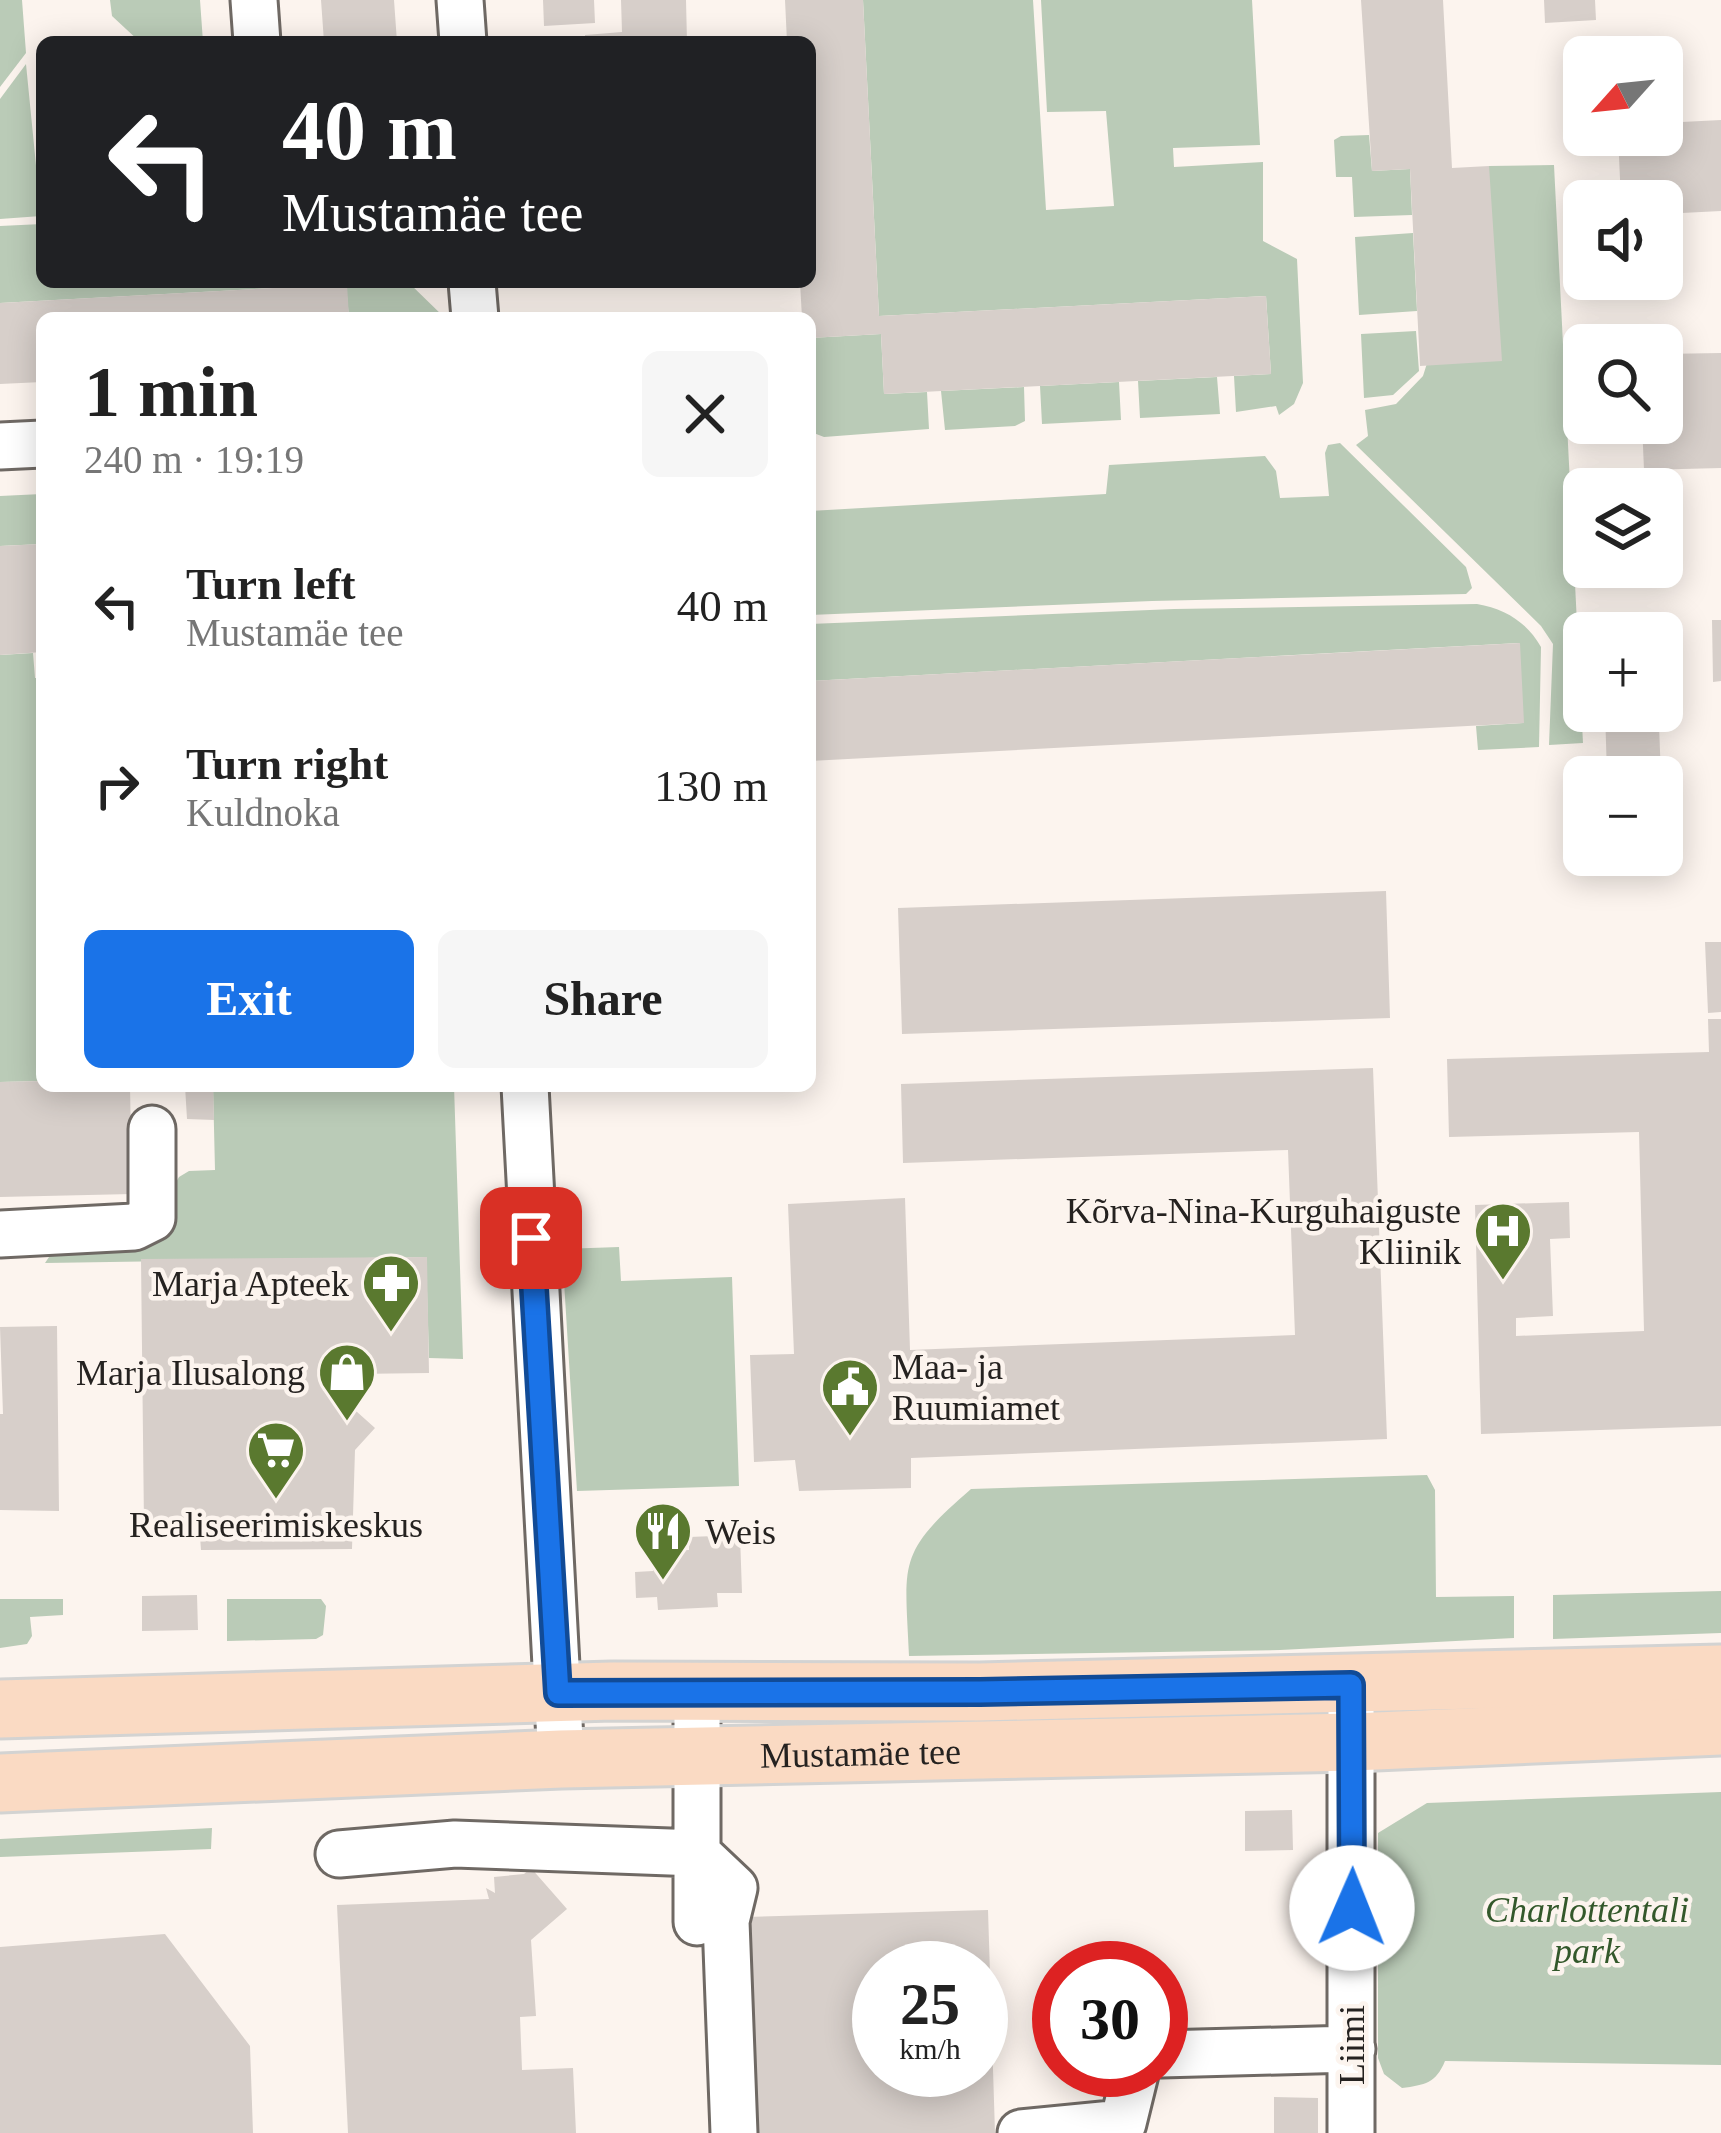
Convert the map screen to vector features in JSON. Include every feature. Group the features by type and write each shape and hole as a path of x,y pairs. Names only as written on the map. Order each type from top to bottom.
{"main road":[{"name":"Mustamäe tee","path":"0,1709 558,1693 980,1692 1721,1674"},
{"name":"Mustamäe tee","path":"0,1783 561,1759 1353,1742 1721,1726"}],"street":[{"path":"254,0 257,36"},
{"path":"460,0 463,36"},
{"path":"0,446 36,444"},
{"path":"525,1092 561,1759"},
{"path":"0,1234 134,1227 152,1218 152,1130"},
{"name":"Liimi","path":"1351,1685 1351,2133"},
{"path":"697,1922 698,1691"},
{"path":"339,1854 455,1844 697,1853 734,1888 726,1921 734,2133"},
{"path":"1188,2053 1352,2049"},
{"path":"1022,2133 1123,2123 1129,2097"}],"green space":[{"path":"0,0 22,0 26,53 0,87"},
{"path":"110,0 200,0 203,36 134,36 112,16"},
{"path":"863,0 1033,0 1046,210 1114,206 1106,111 1047,112 1041,0 1252,0 1260,145 1173,148 1174,167 1263,162 1263,241 1297,259 1303,383 1294,404 1279,415 1276,406 1236,412 1234,376 1271,374 1266,296 879,316"},
{"path":"26,64 36,216 0,219 0,99"},
{"path":"1369,135 1372,171 1410,169 1412,215 1354,217 1352,177 1336,177 1334,140"},
{"path":"1554,165 1563,444 1568,444 1569,468 1563,468 1563,588 1575,588 1576,612 1563,612 1563,732 1582,732 1583,743 1549,745 1553,644 1541,626 1356,445 1368,436 1365,410 1396,404 1423,376 1489,166"},
{"path":"36,224 36,288 273,288 0,303 0,226"},
{"path":"1413,233 1417,311 1359,315 1355,237"},
{"path":"346,288 414,288 439,312 348,312"},
{"path":"1416,331 1419,371 1393,395 1364,398 1361,334"},
{"path":"881,334 884,394 927,392 929,429 816,434 816,338"},
{"path":"1217,377 1220,414 1140,418 1138,381"},
{"path":"1119,382 1121,420 1042,424 1040,386"},
{"path":"1024,387 1025,421 1015,426 945,430 941,391"},
{"path":"1340,443 1466,567 1472,588 1466,594 816,615 816,511 1106,494 1109,465 1265,456 1276,471 1280,498 1329,496 1328,445"},
{"path":"36,494 36,544 0,546 0,496"},
{"path":"1477,604 1497,609 1529,630 1541,647 1539,747 1478,750 1476,726 1523,723 1519,643 816,681 816,624 1174,609"},
{"path":"33,653 36,678 36,1081 0,1082 0,655"},
{"path":"213,1092 454,1092 463,1359 429,1358 426,1257 45,1263 51,1254 139,1247 179,1177 189,1171 215,1170"},
{"path":"619,1247 621,1281 732,1277 739,1486 577,1491 562,1249"},
{"path":"1427,1475 1435,1490 1436,1597 1514,1596 1514,1638 1280,1650 909,1656 906,1599 910,1562 929,1529 971,1489"},
{"path":"1721,1591 1721,1633 1553,1639 1553,1595"},
{"path":"0,1599 63,1599 63,1615 30,1617 32,1636 27,1644 0,1648"},
{"path":"227,1599 321,1599 326,1606 323,1635 227,1641"},
{"name":"Charlottentali park","path":"1721,1792 1721,2065 1445,2061 1429,2082 1402,2088 1384,2074 1378,2058 1378,1833 1427,1803"},
{"path":"212,1828 211,1849 0,1857 0,1839"}],"building":[{"path":"321,0 394,0 397,36 324,36"},
{"path":"543,0 594,0 595,23 544,26"},
{"path":"621,0 686,0 687,36 585,36 622,32"},
{"path":"785,0 863,0 879,316 1266,296 1271,374 884,394 881,334 816,338 816,312 802,312 800,288 816,288 816,36 787,36"},
{"path":"1361,0 1443,0 1452,168 1489,166 1502,361 1420,366 1410,169 1372,171"},
{"path":"1544,0 1595,0 1596,20 1545,23"},
{"path":"1721,120 1721,211 1683,213 1683,180 1620,180 1619,156 1683,156 1683,122"},
{"path":"347,288 349,312 36,312 36,382 0,384 0,303"},
{"path":"1721,353 1721,468 1644,468 1643,444 1683,444 1683,354"},
{"path":"36,544 36,652 0,655 0,546"},
{"path":"1712,620 1721,620 1721,681 1713,682"},
{"path":"1520,643 1524,723 816,761 816,681"},
{"path":"1606,732 1659,732 1660,756 1606,756"},
{"path":"1386,891 1390,1018 902,1034 898,908"},
{"path":"1705,942 1721,942 1721,1012 1708,1013"},
{"path":"1708,1019 1721,1019 1721,1426 1481,1434 1475,1205 1569,1202 1570,1238 1550,1239 1553,1316 1516,1318 1516,1336 1644,1331 1639,1132 1449,1137 1447,1059 1709,1052"},
{"path":"1373,1068 1387,1439 911,1458 911,1488 799,1491 795,1460 754,1462 750,1355 794,1354 788,1204 905,1198 910,1350 1295,1335 1288,1150 903,1163 901,1084"},
{"path":"36,1081 36,1092 130,1092 132,1194 0,1197 0,1082"},
{"path":"185,1092 213,1092 214,1120 187,1119"},
{"path":"427,1257 429,1373 355,1374 356,1411 375,1428 355,1450 352,1549 201,1550 199,1522 144,1525 141,1259"},
{"path":"57,1326 59,1511 0,1510 0,1327"},
{"path":"740,1535 742,1593 717,1593 718,1607 658,1610 657,1597 636,1598 635,1572 653,1571 652,1551 689,1550 689,1537"},
{"path":"197,1595 198,1630 142,1631 142,1596"},
{"path":"1292,1810 1293,1850 1245,1851 1245,1811"},
{"path":"531,1868 567,1909 531,1940 536,2016 520,2017 522,2070 573,2068 576,2133 348,2133 337,1905 489,1899 486,1888 495,1893 494,1877 524,1874"},
{"path":"988,1910 989,1941 852,1941 852,2097 994,2097 995,2133 751,2133 745,1917"},
{"path":"165,1934 250,2046 253,2133 0,2133 0,1947"},
{"path":"1274,2097 1318,2098 1318,2133 1274,2133"}],"place":[{"name":"Kõrva-Nina-Kurguhaiguste Kliinik","path":"1503,1282"},
{"name":"Marja Apteek","path":"391,1334"},
{"name":"Marja Ilusalong","path":"347,1423"},
{"name":"Maa- ja Ruumiamet","path":"850,1438"},
{"name":"Realiseerimiskeskus","path":"276,1501"},
{"name":"Weis","path":"663,1582"}],"route":[{"path":"531,1238 558,1693 1351,1685 1352,1908"}]}
